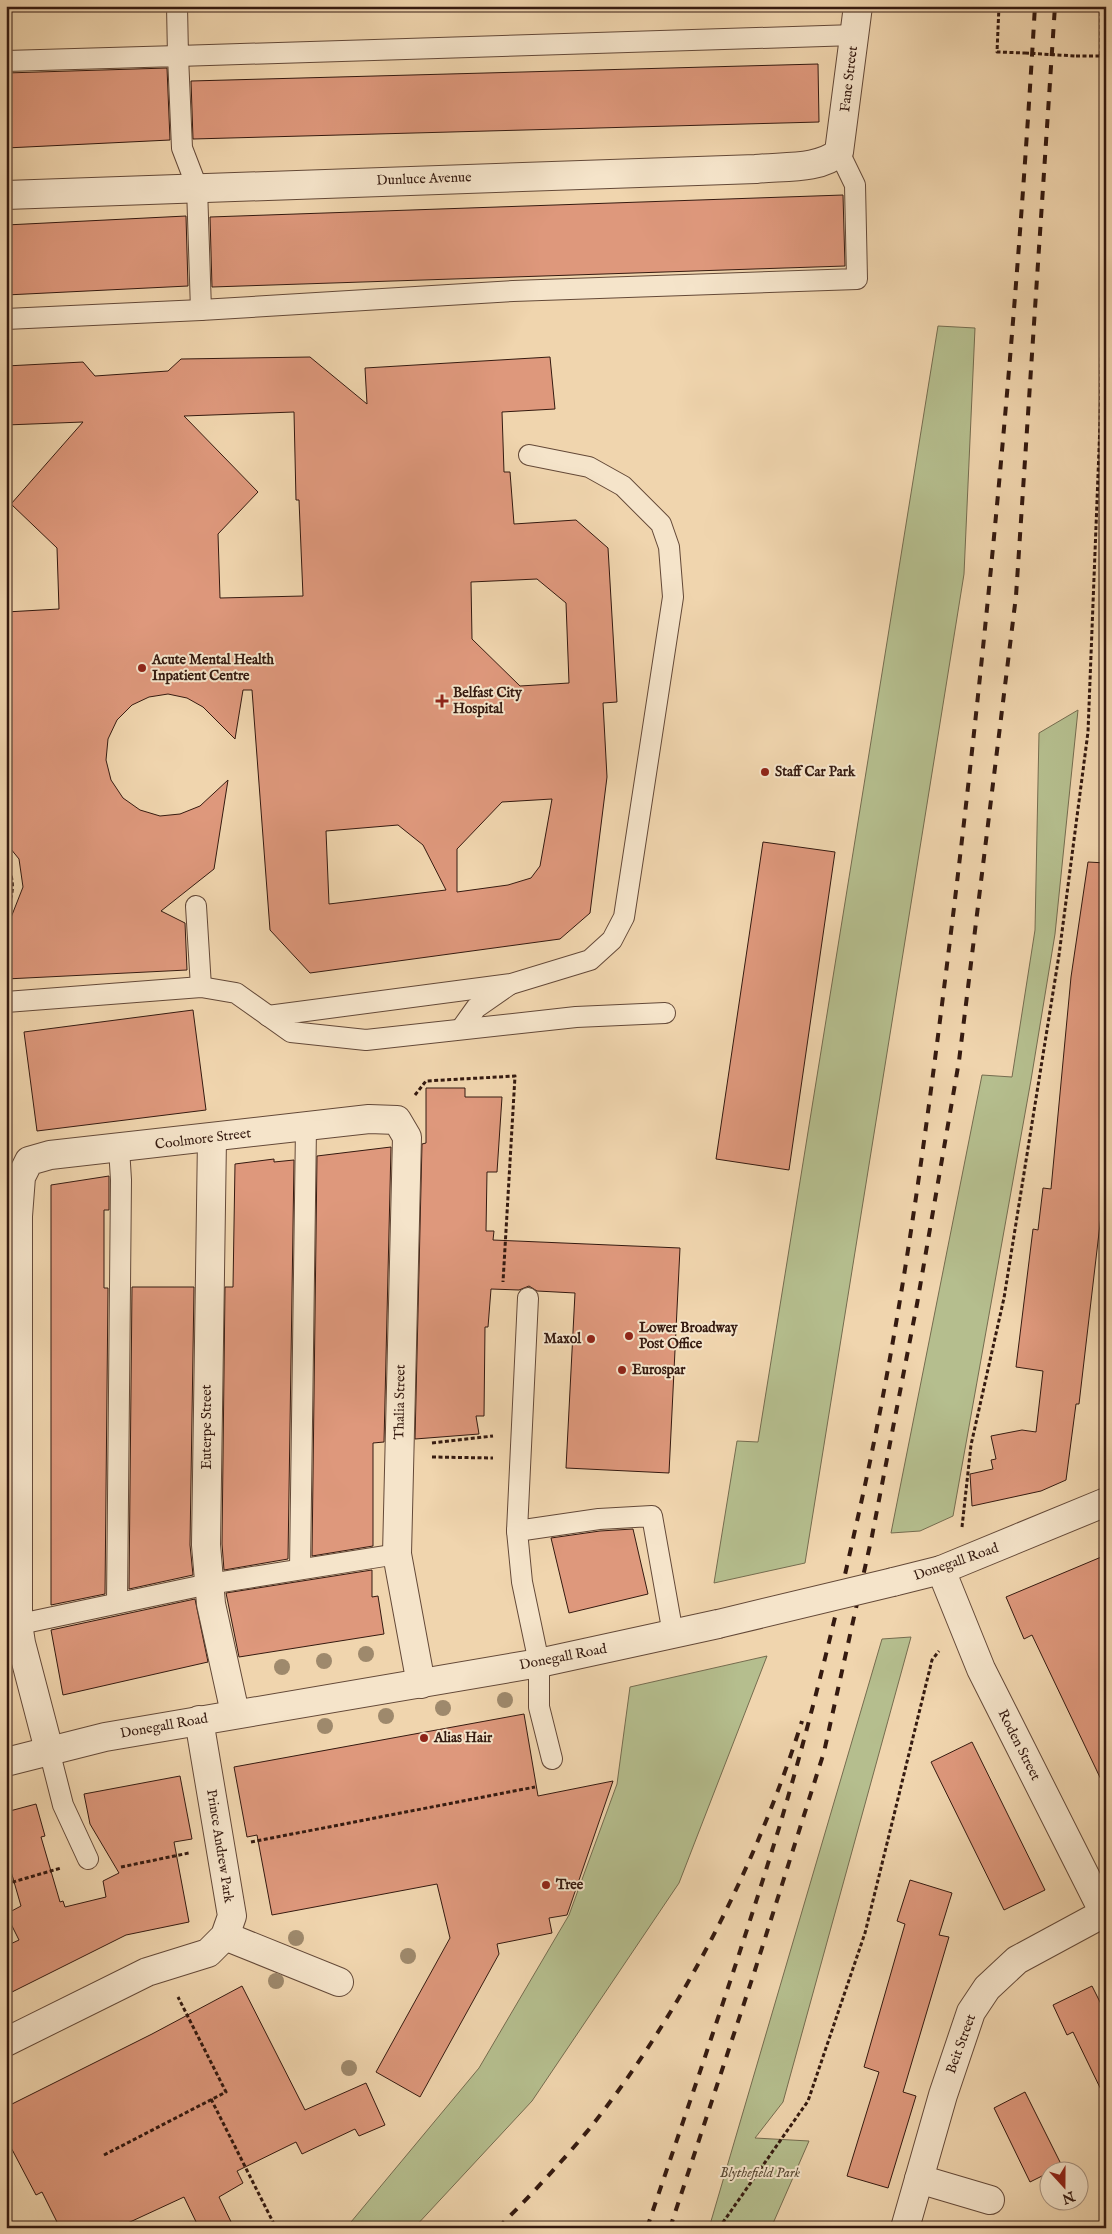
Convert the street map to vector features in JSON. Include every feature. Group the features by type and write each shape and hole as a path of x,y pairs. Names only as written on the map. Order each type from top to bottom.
{"street":[{"name":"Fane Street","path":"839,152 858,6"},
{"name":"Dunluce Avenue","path":"6,195 756,169 817,163 831,160 839,152"},
{"name":"Coolmore Street","path":"12,1626 18,1216 21,1177 29,1161 50,1155 370,1119 397,1120"},
{"name":"Thalia Street","path":"397,1120 407,1137 397,1554 421,1684"},
{"name":"Euterpe Street","path":"212,1138 206,1544 209,1584 234,1713"},
{"name":"Donegall Road","path":"6,1762 49,1750 234,1713 421,1684 540,1663 718,1624 940,1570 974,1558 1106,1502"},
{"name":"Roden Street","path":"940,1570 962,1627 1105,1915"},
{"path":"12,1626 21,1643 49,1750"},
{"name":"Prince Andrew Park","path":"199,1720 232,1916 225,1936"},
{"name":"Beit Street","path":"905,2228 943,2095 971,2012 987,1988 1018,1960 1105,1915"},
{"path":"6,2042 162,1965 208,1953 225,1936 339,1982"},
{"path":"919,2179 990,2200"}],"lane":[{"path":"176,6 182,148 197,187 201,310"},
{"path":"6,61 855,34"},
{"path":"6,318 201,310 513,291 857,279 855,185 839,152"},
{"path":"268,1016 511,984 590,960 612,940 624,917 673,597 669,547 662,524 623,486 589,467 529,455"},
{"path":"196,906 202,987"},
{"path":"461,1029 476,1008 511,984"},
{"path":"6,1002 202,987 236,993 291,1032 366,1040 569,1017 665,1013"},
{"path":"300,1569 306,1127"},
{"path":"116,1604 121,1190 119,1148"},
{"path":"528,1298 517,1531 522,1582 540,1663 539,1708 552,1759"},
{"path":"517,1531 599,1519 652,1516 673,1634"},
{"path":"12,1626 209,1584 397,1554"},
{"path":"49,1750 63,1805 88,1859"}],"path":[{"path":"999,6 997,52 1101,56 1101,6"},
{"path":"974,1558 962,1528 971,1445 1004,1298 1059,956 1088,732 1100,424 1106,141"},
{"path":"6,864 10,871 13,887 6,910"},
{"path":"397,1120 426,1081 515,1076 503,1290"},
{"path":"399,1451 495,1436 496,1426"},
{"path":"399,1451 521,1458"},
{"path":"720,2228 808,2101 865,1933 932,1660 962,1627"},
{"path":"121,1867 535,1787"},
{"path":"6,1884 88,1859"},
{"path":"104,2155 226,2092 162,1965"},
{"path":"211,2099 276,2228"}],"green space":[{"path":"938,326 975,328 964,574 805,1563 714,1583 737,1441 758,1442"},
{"path":"1078,710 1055,934 1031,1080 953,1516 920,1531 891,1533 982,1075 1012,1077 1035,930 1039,733"},
{"name":"Blythefield Park","path":"911,1637 783,2102 755,2138 809,2141 771,2228 709,2228 882,1639"},
{"path":"767,1656 679,1883 532,2101 414,2228 346,2228 479,2068 569,1915 617,1784 630,1687"}],"building":[{"path":"818,64 819,122 193,139 191,81"},
{"path":"167,68 170,140 6,148 6,73"},
{"path":"843,195 845,266 212,287 210,217"},
{"path":"186,216 188,286 6,295 6,225"},
{"name":"Acute Mental Health Inpatient Centre","path":"310,357 367,404 365,368 550,357 555,409 502,412 504,472 510,472 514,524 576,520 608,548 617,702 603,703 607,777 590,913 560,939 310,973 270,930 252,690 243,690 235,739 203,707 187,698 168,694 149,697 132,705 117,720 108,739 106,760 111,780 123,798 140,810 160,816 180,814 200,806 228,780 214,869 161,911 185,923 187,970 6,979 6,922 10,920 23,887 19,859 6,843 6,612 59,609 57,548 11,504 83,422 6,425 6,366 83,362 95,376 168,371 181,359","holes":["294,412 296,500 299,500 303,596 220,598 218,534 258,492 184,416","537,579 566,603 569,683 520,686 472,639 471,582","552,799 540,866 531,878 508,885 457,892 457,849 502,802","398,825 423,845 446,890 329,904 326,831"]},
{"path":"763,842 835,852 789,1170 716,1159"},
{"path":"1088,862 1106,863 1106,1173 1079,1404 1076,1404 1066,1480 1041,1491 972,1506 970,1474 993,1469 991,1460 996,1459 991,1436 1022,1430 1036,1432 1043,1371 1016,1367 1033,1229 1038,1230 1043,1188 1051,1189 1071,977"},
{"path":"193,1010 206,1110 37,1131 24,1032"},
{"path":"426,1088 465,1088 465,1097 502,1097 497,1172 487,1172 486,1231 494,1231 493,1240 680,1248 669,1473 566,1468 575,1293 537,1291 529,1286 519,1290 491,1289 488,1327 485,1327 484,1416 476,1416 479,1434 415,1439 422,1144 426,1143"},
{"path":"391,1147 384,1442 373,1443 373,1546 312,1556 317,1156"},
{"path":"274,1159 274,1162 294,1160 288,1559 224,1570 222,1544 225,1287 233,1287 235,1164"},
{"path":"109,1176 109,1210 104,1210 104,1288 108,1288 105,1594 51,1605 51,1185"},
{"path":"132,1287 194,1287 190,1545 193,1575 129,1589"},
{"path":"633,1529 648,1594 569,1613 551,1538 600,1531"},
{"path":"1106,1555 1106,1790 1032,1635 1024,1639 1006,1597"},
{"path":"372,1570 372,1597 378,1596 384,1634 239,1657 226,1593"},
{"path":"195,1599 208,1662 63,1695 51,1630"},
{"path":"524,1714 538,1796 613,1781 567,1915 549,1918 552,1933 497,1944 499,1954 420,2097 376,2072 450,1938 437,1884 272,1915 257,1835 247,1837 234,1767"},
{"path":"972,1742 1045,1890 1004,1910 931,1762"},
{"path":"180,1776 192,1839 174,1842 189,1922 126,1935 6,1995 6,1946 19,1940 6,1914 21,1906 6,1854 6,1812 36,1804 45,1836 41,1837 60,1902 63,1901 65,1907 106,1897 103,1881 119,1873 90,1824 84,1794"},
{"path":"910,1880 952,1893 939,1935 949,1937 903,2092 916,2096 888,2188 847,2176 879,2072 864,2067 905,1924 897,1921"},
{"path":"242,1986 305,2110 366,2083 385,2125 359,2136 355,2129 302,2154 296,2142 237,2171 243,2183 219,2197 234,2228 199,2228 184,2197 117,2228 60,2228 42,2192 36,2195 6,2138 6,2107 152,2034"},
{"path":"1092,1986 1106,2014 1106,2100 1073,2032 1067,2035 1053,2005"},
{"path":"1025,2092 1060,2162 1040,2162 1040,2177 1030,2182 994,2108"}],"railway":[{"path":"647,2228 747,1928 800,1754 855,1530 886,1379 911,1228 933,1076 978,695 1011,351 1035,6"},
{"path":"670,2228 824,1752 872,1536 917,1304 959,1061 1016,596 1055,6"},
{"path":"498,2228 590,2128 624,2083 686,1986 740,1882 784,1775 802,1721"}],"place":[{"name":"Acute Mental Health Inpatient Centre","path":"142,668"},
{"name":"Belfast City Hospital","path":"442,701"},
{"name":"Staff Car Park","path":"765,772"},
{"name":"Lower Broadway Post Office","path":"629,1336"},
{"name":"Maxol","path":"591,1339"},
{"name":"Eurospar","path":"622,1370"},
{"name":"Alias Hair","path":"424,1738"},
{"name":"Tree","path":"546,1885"}]}
